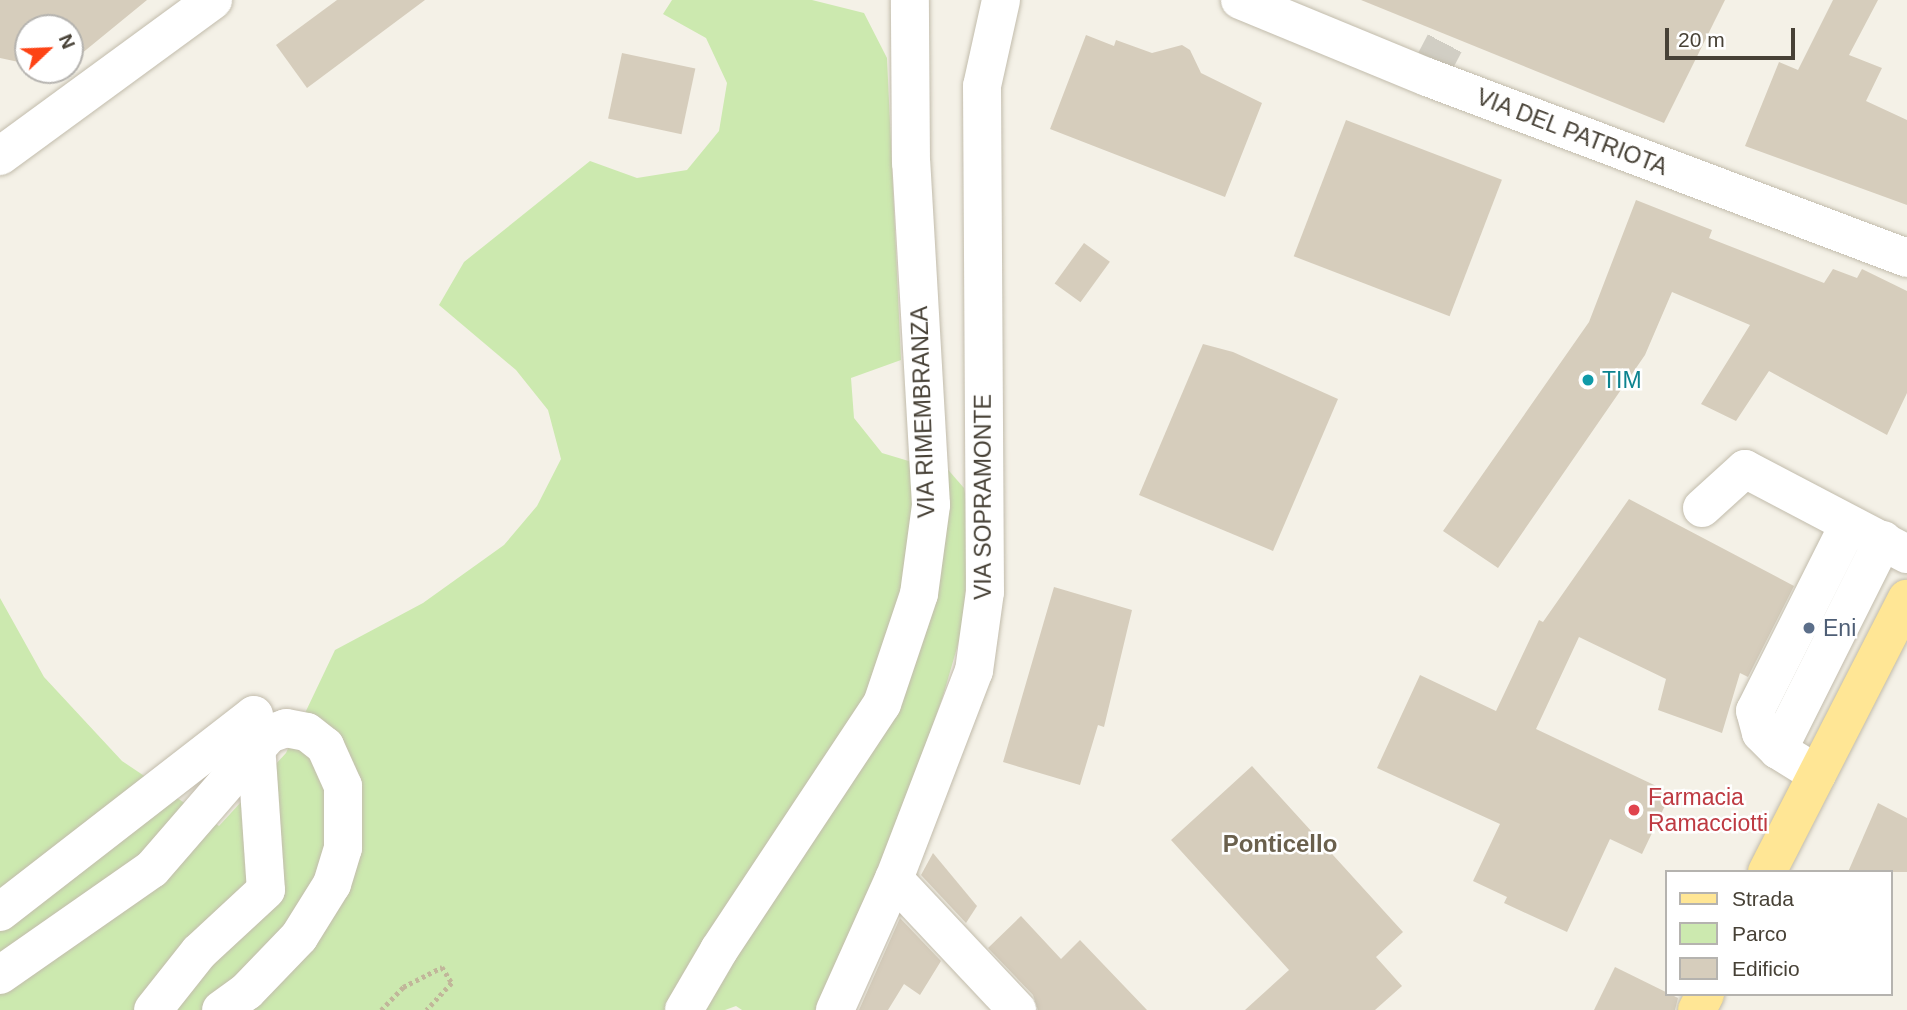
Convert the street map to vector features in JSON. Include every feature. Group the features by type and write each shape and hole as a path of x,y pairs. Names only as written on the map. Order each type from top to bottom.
{"main road":[{"path":"1768,870 1907,599"}],"street":[{"path":"0,156 213,0"},
{"name":"VIA RIMEMBRANZA","path":"684,1010 882,704 919,594 931,505 911,163 910,0"},
{"name":"VIA SOPRAMONTE","path":"835,1010 894,879 974,671 985,592 982,86 1001,0"},
{"name":"VIA DEL PATRIOTA","path":"1240,0 1427,78 1907,258"},
{"path":"1702,508 1745,469 1880,540 1778,750 1817,774"},
{"path":"0,912 254,715 266,890 200,952 153,1010"},
{"path":"0,975 152,869 269,734 286,728 307,732 325,746 343,786 343,848 332,884 299,937 247,990 221,1010"},
{"path":"894,879 1017,1010"}],"path":[{"path":"381,1010 404,987 442,967 452,983 427,1010"}],"green space":[{"path":"672,0 812,0 864,13 887,58 901,360 851,378 854,418 882,453 912,462 943,464 964,488 970,519 963,627 943,696 900,818 815,1010 742,1010 736,1006 725,1010 0,1010 0,598 44,677 122,761 219,826 286,753 335,650 423,603 504,545 537,506 561,459 548,410 516,370 439,305 464,262 590,161 637,178 687,170 719,131 727,83 706,38 663,14"}],"building":[{"path":"0,0 147,0 84,52 84,14 14,14 14,61 0,58"},
{"path":"337,0 425,0 307,88 276,45"},
{"path":"1361,0 1725,0 1664,123"},
{"path":"1833,0 1878,0 1849,55 1882,68 1866,101 1907,120 1907,205 1745,146 1779,62 1798,70"},
{"path":"1086,35 1114,46 1116,40 1152,53 1182,45 1190,50 1201,73 1262,103 1225,197 1050,129"},
{"path":"622,53 695,69 681,134 608,119"},
{"path":"1346,120 1502,180 1450,316 1294,256"},
{"path":"1636,200 1712,230 1709,238 1824,283 1833,269 1857,278 1862,269 1907,291 1907,393 1887,435 1769,371 1736,421 1701,404 1750,325 1672,292 1645,355 1498,568 1443,531 1589,322"},
{"path":"1084,243 1110,262 1080,302 1055,283"},
{"path":"1203,344 1233,352 1338,399 1273,551 1139,495"},
{"path":"1629,499 1794,586 1748,677 1740,673 1722,733 1658,710 1666,679 1579,637 1536,729 1671,793 1642,854 1610,839 1567,932 1504,903 1507,897 1473,881 1500,824 1377,768 1420,675 1496,711 1539,620 1543,622"},
{"path":"1054,587 1132,610 1104,727 1098,725 1080,785 1003,762"},
{"path":"1252,766 1403,932 1376,957 1402,986 1375,1010 1245,1010 1289,970 1171,840"},
{"path":"1878,803 1907,818 1907,872 1849,870"},
{"path":"933,853 977,906 966,923 921,875"},
{"path":"1021,916 1061,959 1080,940 1147,1010 1038,1010 1033,995 988,948"},
{"path":"900,918 941,961 920,995 904,984 888,1010 859,1010"},
{"path":"1615,967 1666,992 1666,996 1678,998 1675,1010 1594,1010"}],"tunnel":[{"path":"1427,77 1448,37"}],"place":[{"name":"TIM","path":"1588,380"},
{"name":"Eni","path":"1809,628"},
{"name":"Farmacia Ramacciotti","path":"1634,810"}],"district":[{"name":"Ponticello","path":"1280,844"}]}
